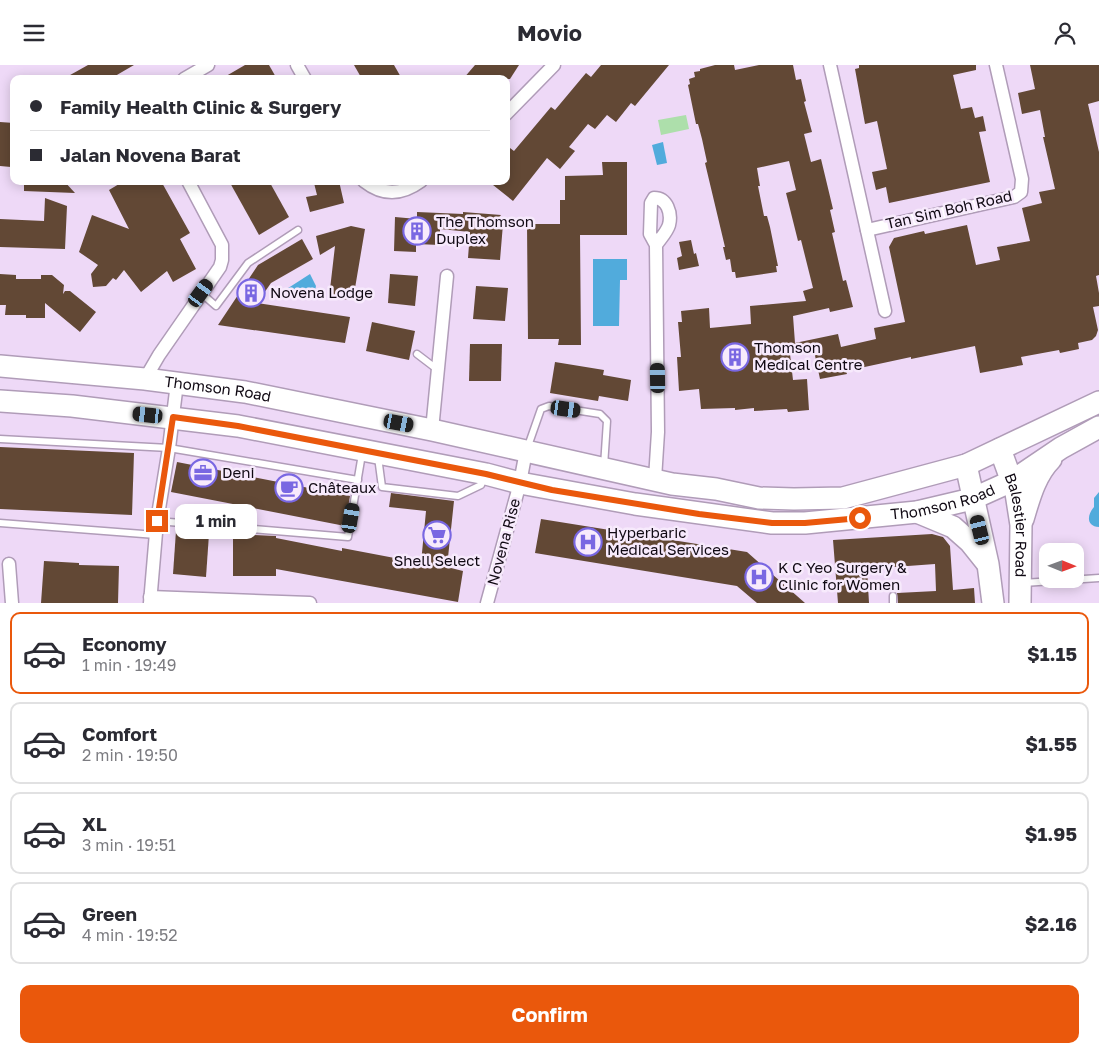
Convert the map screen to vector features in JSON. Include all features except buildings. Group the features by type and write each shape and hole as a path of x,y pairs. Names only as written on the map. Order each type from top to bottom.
{"main road":[{"name":"Thomson Road","path":"0,366 145,379 245,392 492,442 672,484 716,489 759,497 794,499 843,498 966,465 1099,401"},
{"name":"Thomson Road","path":"0,401 173,417 238,426 486,474 520,483 635,504 772,523 824,522 913,512 972,499 1012,481 1061,448 1099,427"},
{"path":"486,474 492,442"},
{"path":"1021,525 1038,478 1046,464 1061,448"},
{"name":"Balestier Road","path":"1000,449 1016,493 1021,525 1021,593"},
{"name":"Balestier Road","path":"966,465 972,499 988,564 993,603"},
{"path":"873,489 913,512 953,527 970,542 988,564"}],"street":[{"path":"191,75 208,65"},
{"path":"510,110 554,65"},
{"name":"Tan Sim Boh Road","path":"830,65 885,311"},
{"name":"Tan Sim Boh Road","path":"866,230 1014,197 1021,192 1022,179 996,65"},
{"path":"145,379 220,267 223,252 222,245 190,185"},
{"path":"369,185 389,192 408,190 415,185"},
{"path":"655,479 658,425 656,245"},
{"path":"432,430 447,276"},
{"path":"176,383 169,448 157,521 150,600 194,598 310,603"},
{"name":"Novena Rise","path":"487,603 520,483 526,451"},
{"path":"9,564 12,603"}],"lane":[{"path":"201,293 216,306 248,263 298,230"},
{"path":"417,354 438,370"},
{"path":"526,451 541,409 544,407 549,406 600,414 607,421 604,468"},
{"path":"0,439 169,448 358,480"},
{"path":"370,452 382,487 458,495 481,485 486,474"},
{"path":"157,521 348,537 358,480 370,452"},
{"path":"0,523 156,535"},
{"path":"1021,593 1099,578"}],"green space":[{"path":"686,115 689,129 661,135 658,120"}],"water":[{"path":"663,142 667,163 657,165 652,145"},
{"path":"593,259 627,259 627,280 620,280 619,326 593,326"},
{"path":"310,274 316,286 314,295 282,292"},
{"path":"1099,492 1099,527 1092,525 1089,517 1094,507 1094,498"}],"place":[{"name":"The Thomson Duplex","path":"417,231"},
{"name":"Novena Lodge","path":"251,293"},
{"name":"Thomson Medical Centre","path":"735,357"},
{"name":"Deni","path":"203,473"},
{"name":"Châteaux","path":"289,488"},
{"name":"Shell Select","path":"437,535"},
{"name":"Hyperbaric Medical Services","path":"588,542"},
{"name":"K C Yeo Surgery & Clinic for Women","path":"759,577"}],"route":[{"path":"157,521 173,417 238,426 486,474 552,490 699,514 772,523 805,523 860,518"}]}
